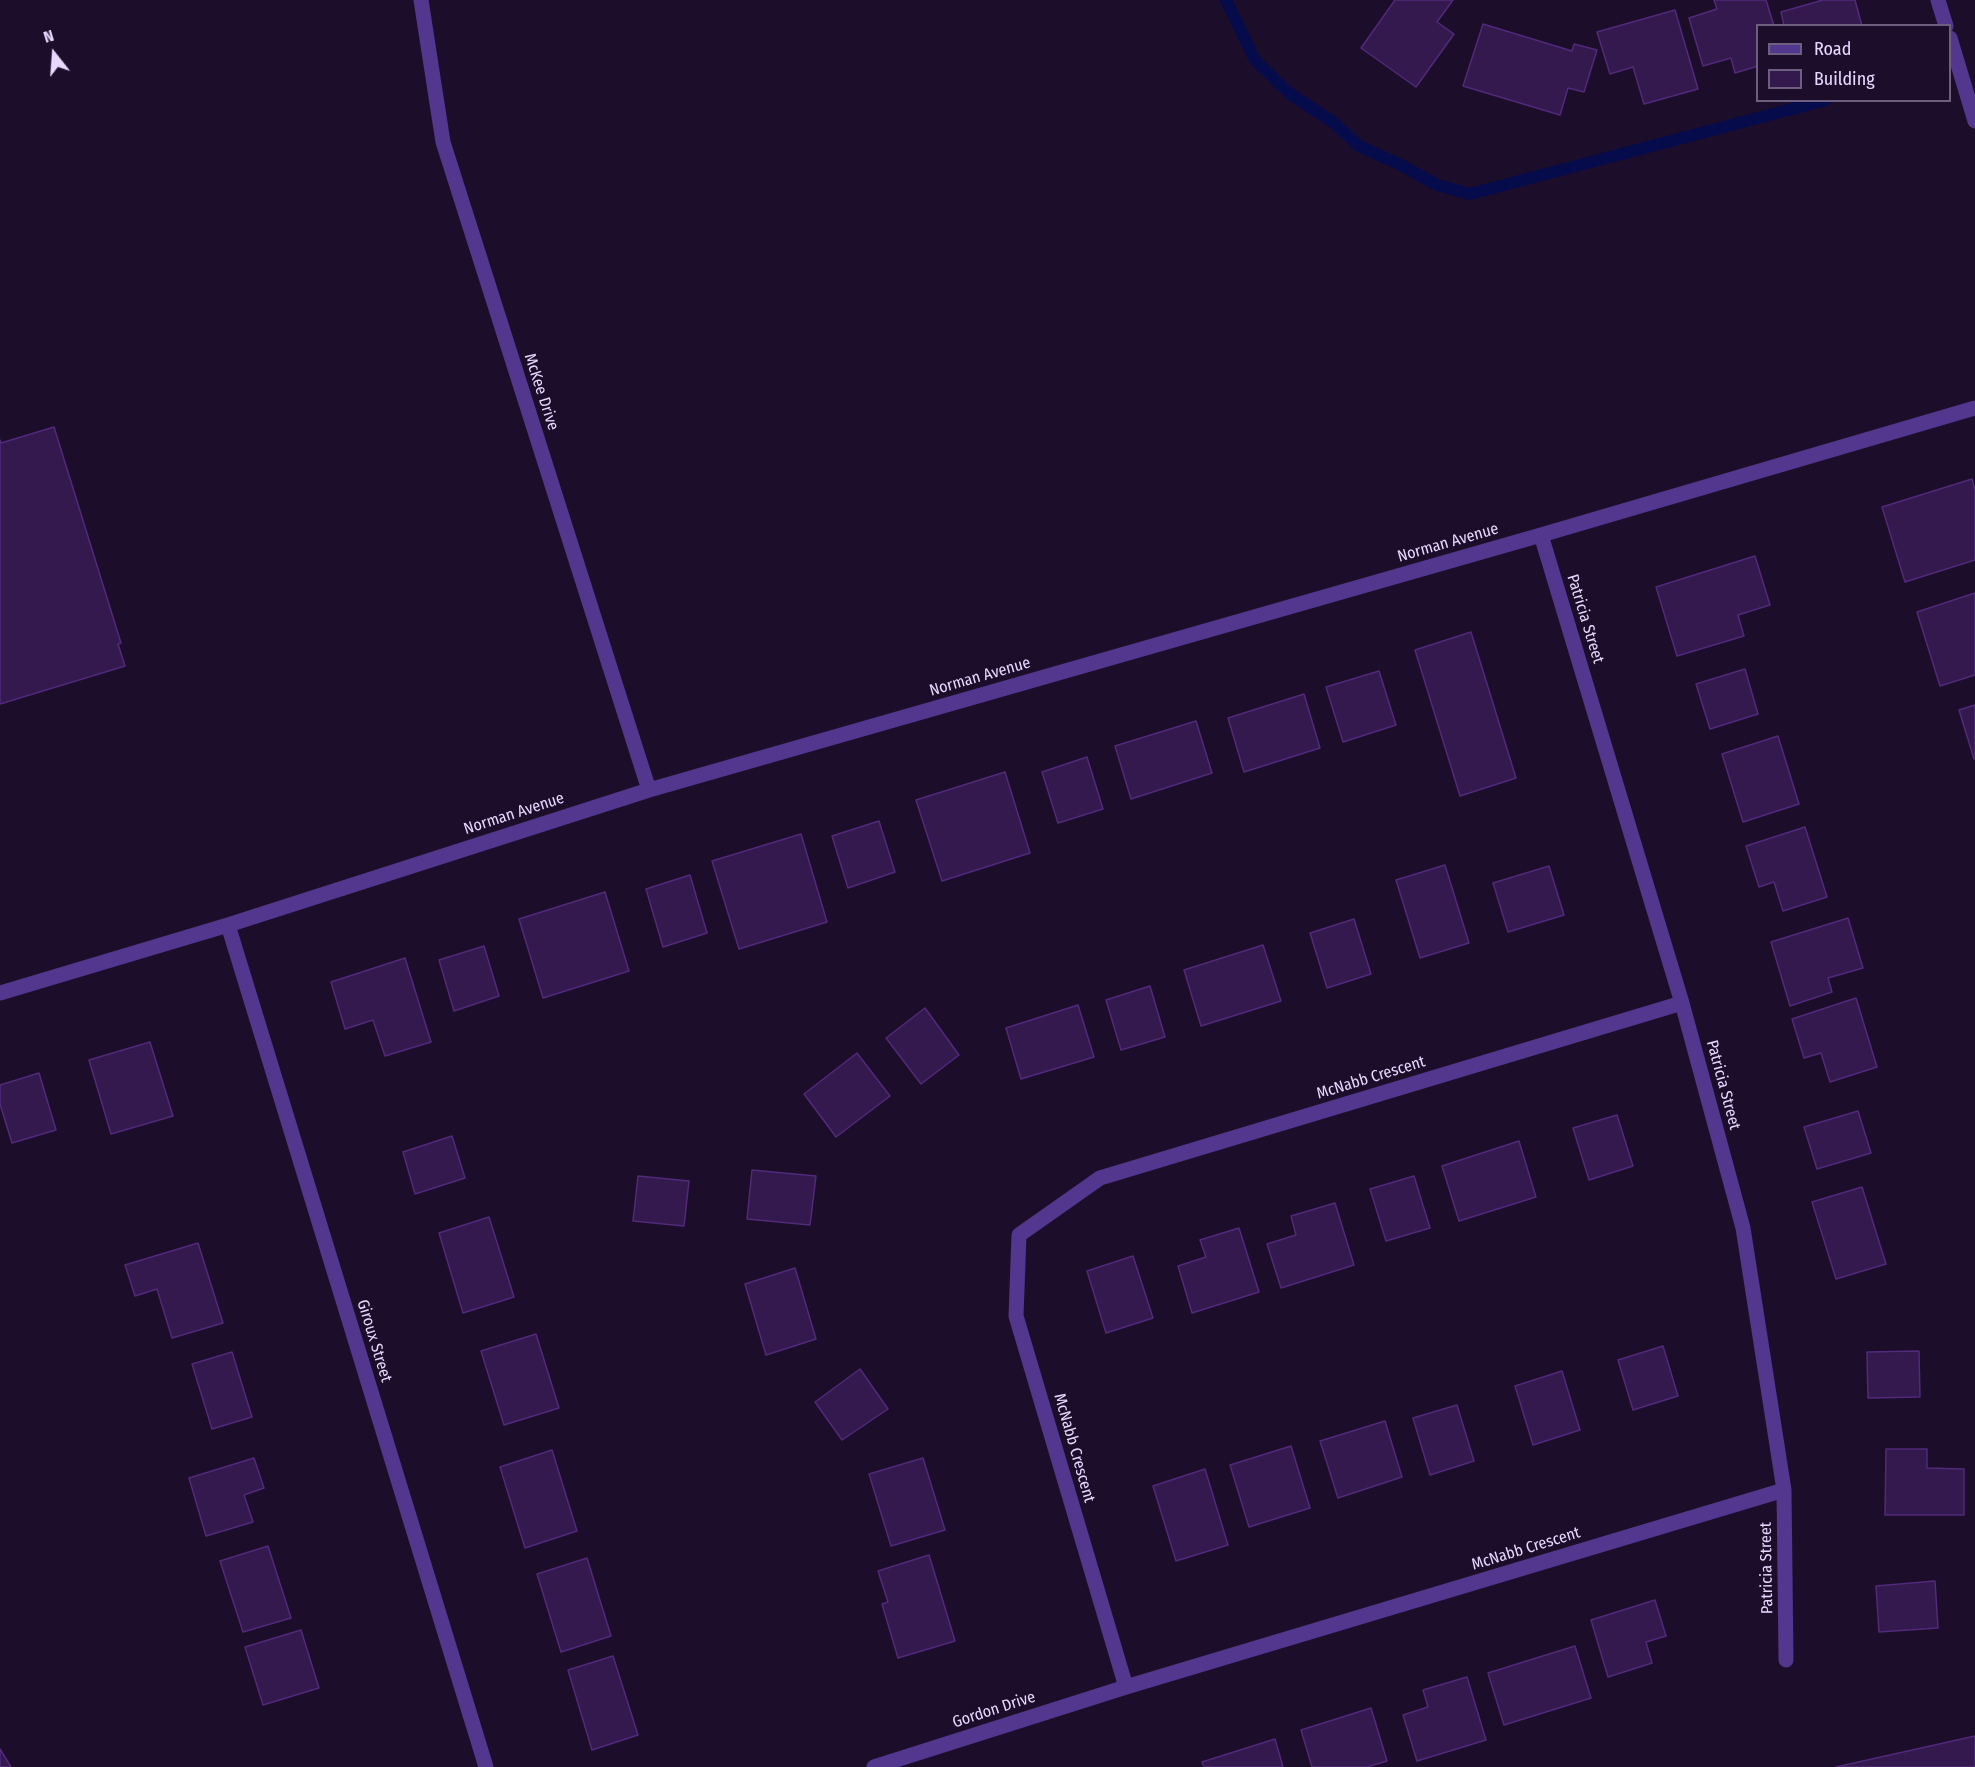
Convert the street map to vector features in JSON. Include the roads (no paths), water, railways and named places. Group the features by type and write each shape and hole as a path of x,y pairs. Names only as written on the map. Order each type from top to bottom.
{"street":[{"name":"McKee Drive","path":"421,0 443,142 648,790"},
{"path":"1938,0 1945,24"},
{"path":"1951,41 1975,121"},
{"name":"Norman Avenue","path":"0,993 228,925 648,790 1541,535 1975,408"},
{"name":"Patricia Street","path":"1541,535 1682,1003 1743,1228 1785,1490 1786,1660"},
{"name":"Giroux Street","path":"228,925 486,1767"},
{"name":"McNabb Crescent","path":"1682,1003 1100,1178 1019,1235 1016,1316 1126,1687 1785,1490"},
{"name":"Gordon Drive","path":"874,1767 1126,1687"}],"waterway":[{"path":"1226,0 1255,60 1289,93 1334,123 1359,146 1437,185 1470,194 1818,102"}]}
